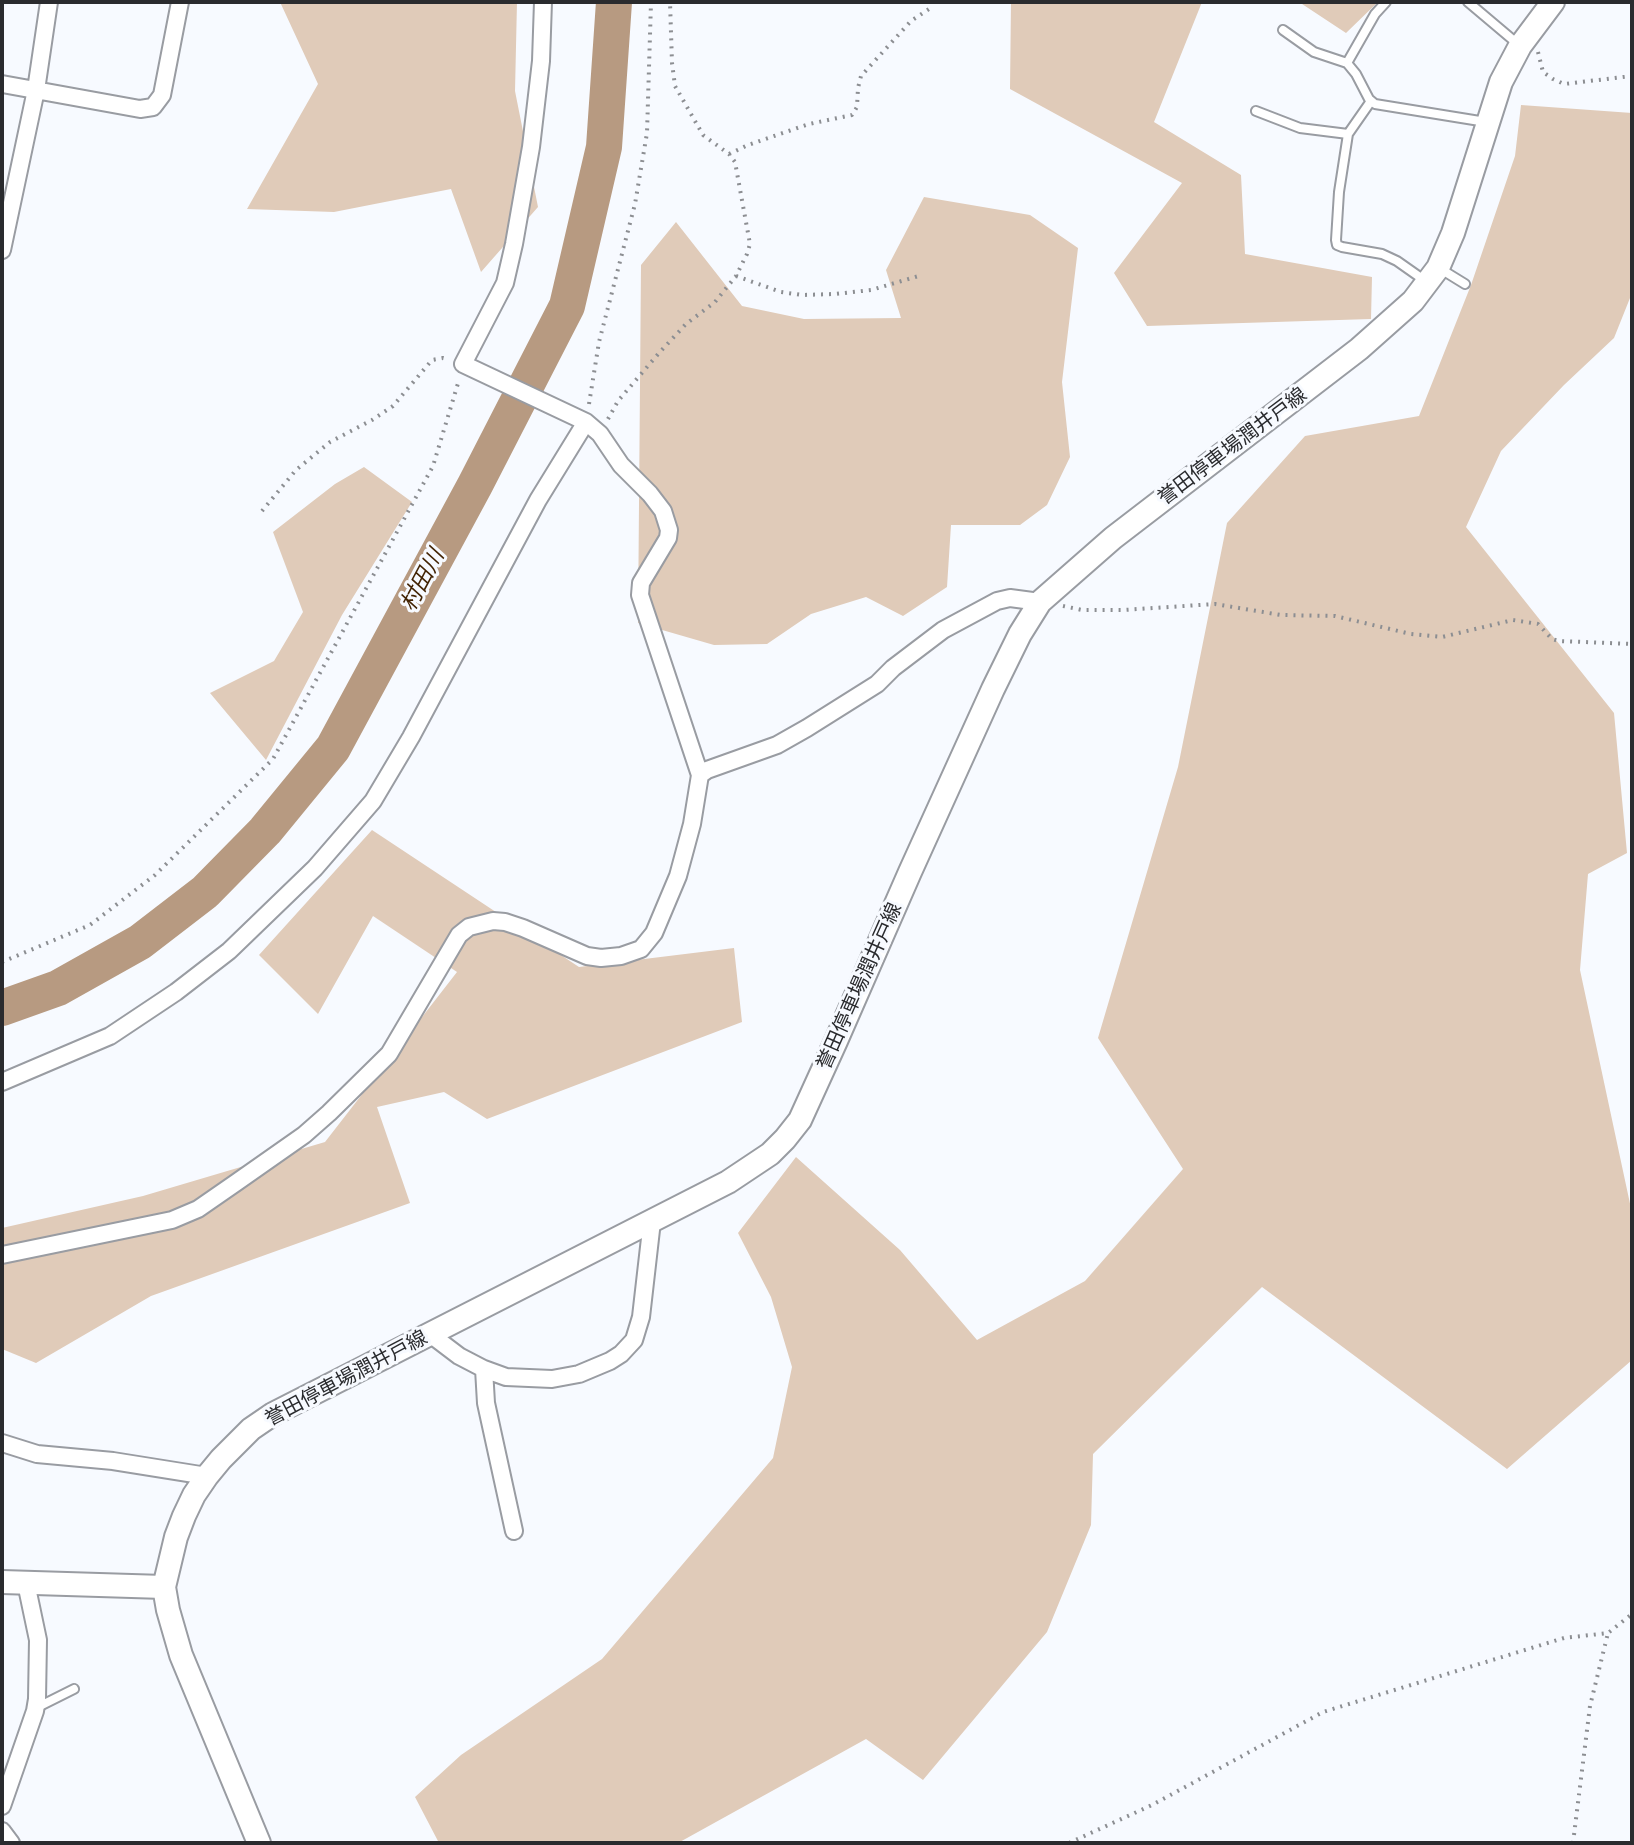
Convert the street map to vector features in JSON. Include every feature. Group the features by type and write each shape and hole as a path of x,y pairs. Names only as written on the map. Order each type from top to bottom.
{"main road":[{"name":"誉田停車場潤井戸線","path":"259,1843 181,1655 164,1587 184,1516 207,1476 251,1429 273,1414 728,1182 770,1154 785,1139 800,1120 986,703 1020,634 1040,602 1113,538 1359,349 1413,301 1433,275 1453,233 1501,82 1520,46 1553,2"},
{"path":"2,1582 164,1587"}],"street":[{"path":"2,250 36,90 49,2"},
{"path":"2,84 140,109 153,107 162,95 180,2"},
{"path":"2,1255 172,1220 198,1209 304,1135 389,1054 459,935 469,927 493,921 505,922 587,956 601,958 621,956 641,949 654,933 678,876 692,824 700,775 640,595 641,583 668,538 669,530 663,511 621,465 600,434 586,422 463,364 505,283 514,244 535,118 543,2"},
{"path":"2,1082 110,1036 176,992 229,951 315,868 373,801 411,737 538,500 586,422"},
{"path":"700,775 777,745 807,728 877,684 943,630 997,601 1010,598 1040,602"},
{"path":"430,1334 459,1356 506,1377 552,1379 579,1374 610,1361 634,1340 641,1317 652,1221"},
{"path":"484,1369 486,1403 514,1531"},
{"path":"2,1443 37,1454 113,1461 207,1476"},
{"path":"2,1806 36,1708 38,1640 26,1583"},
{"path":"2,1831 11,1843"}],"lane":[{"path":"1347,63 1375,14 1386,2"},
{"path":"1468,2 1520,46"},
{"path":"1283,30 1314,52 1347,63 1375,104 1487,122"},
{"path":"1371,101 1348,134 1337,215 1337,245 1382,254 1433,275 1465,284"},
{"path":"1256,111 1300,128 1348,134"},
{"path":"36,1708 74,1689"}],"path":[{"path":"586,422 599,342 635,204 647,133 651,2"},
{"path":"600,434 618,401 659,353 686,324 715,302 736,276 750,244 735,162 703,135 675,86 670,2"},
{"path":"729,154 809,124 852,115 857,107 861,76 911,21 929,9"},
{"path":"1520,46 1536,49 1543,72 1564,84 1632,76"},
{"path":"736,276 781,292 802,295 871,290 922,275"},
{"path":"2,962 90,925 155,875 273,759 433,466 463,364 443,358 432,360 393,406 330,442 296,470 262,511"},
{"path":"1040,602 1090,610 1215,604 1281,615 1335,616 1430,637 1442,637 1513,620 1538,624 1552,639 1559,641 1632,644"},
{"path":"1069,1843 1152,1805 1323,1712 1564,1638 1608,1633 1632,1614"},
{"path":"1573,1843 1590,1706 1608,1633"}],"shaded area":[{"path":"280,2 517,2 515,91 538,207 481,272 451,189 334,212 247,209 318,84"},
{"path":"1011,2 1202,2 1154,122 1241,175 1245,254 1372,277 1371,319 1147,326 1114,273 1182,183 1010,89"},
{"path":"1299,2 1378,2 1346,33"},
{"path":"1521,105 1632,113 1632,293 1614,338 1501,451 1466,527 1614,713 1627,853 1588,874 1580,970 1632,1213 1632,1360 1507,1469 1262,1287 1093,1454 1091,1525 1047,1632 923,1780 866,1739 678,1843 439,1843 415,1797 461,1755 602,1659 773,1458 792,1367 771,1297 738,1233 796,1157 900,1250 977,1340 1085,1281 1183,1169 1098,1038 1178,767 1227,523 1305,436 1419,416 1471,285 1515,156"},
{"path":"924,197 1030,215 1078,248 1062,382 1070,457 1047,505 1020,525 951,525 947,587 903,616 866,597 811,614 767,644 714,645 638,623 641,265 676,222 742,306 804,319 901,318 886,270"},
{"path":"364,467 412,502 342,615 266,760 210,693 274,661 303,612 273,532 335,484"},
{"path":"372,830 579,967 734,948 742,1022 487,1119 444,1092 377,1107 410,1203 151,1296 36,1363 2,1349 2,1228 143,1196 325,1142 457,972 373,916 318,1014 259,955"}],"waterway":[{"name":"村田川","path":"2,1008 58,988 140,942 205,892 265,831 333,748 475,485 567,306 604,147 614,2"}]}
